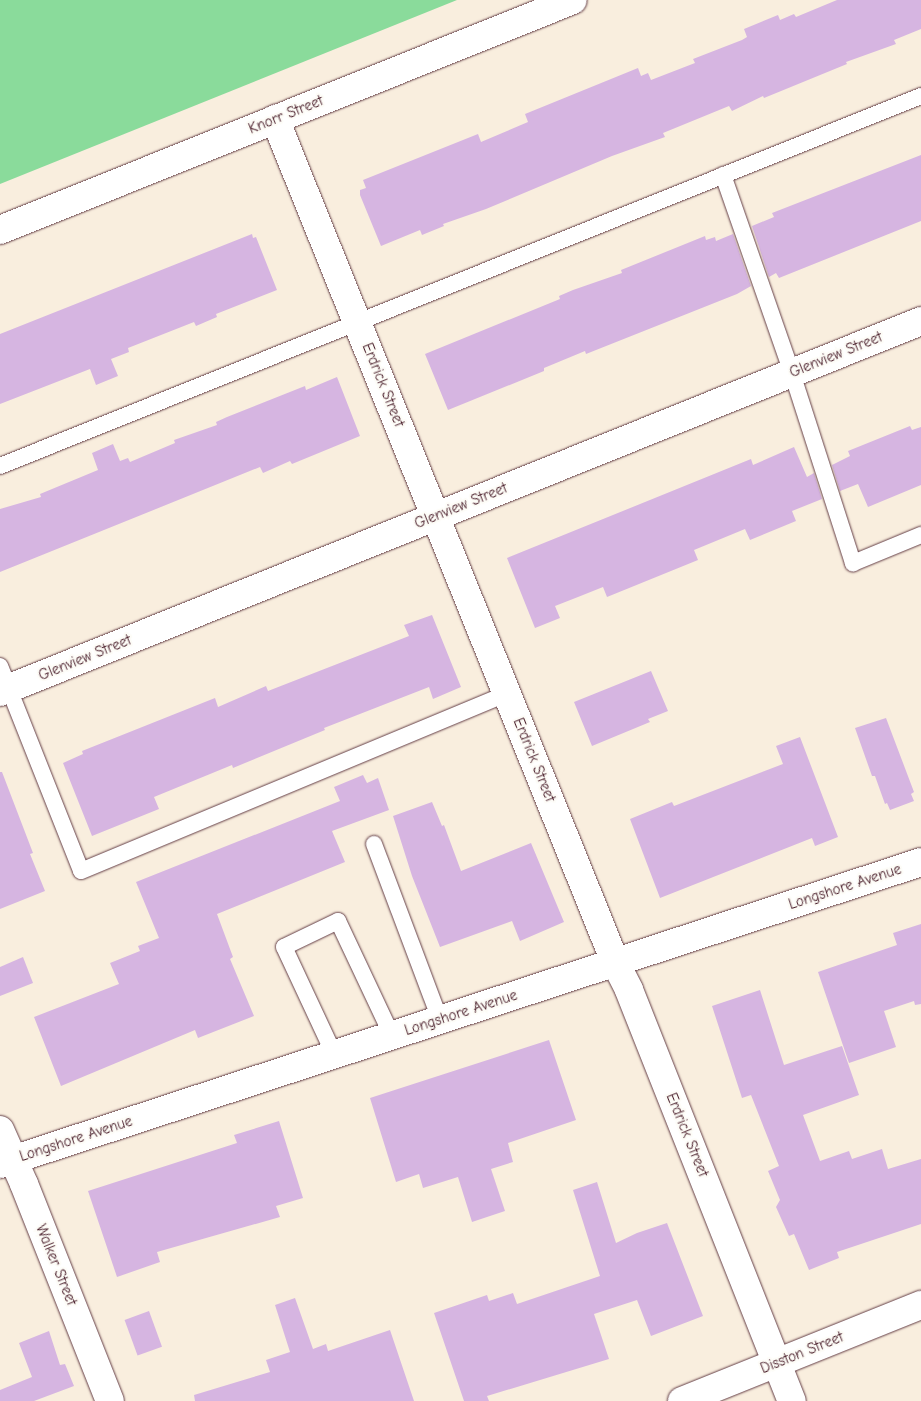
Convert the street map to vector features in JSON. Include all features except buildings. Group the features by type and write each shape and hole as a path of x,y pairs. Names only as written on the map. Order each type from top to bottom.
{"street":[{"name":"Knorr Street","path":"0,230 573,0"},
{"name":"Erdrick Street","path":"276,120 507,694 629,990 792,1401"},
{"name":"Glenview Street","path":"3,682 436,516 921,321"},
{"name":"Longshore Avenue","path":"6,1162 921,862"},
{"name":"Walker Street","path":"0,1130 6,1162 24,1184 110,1401"},
{"name":"Disston Street","path":"682,1401 921,1305"}],"lane":[{"path":"0,466 921,96"},
{"path":"723,175 792,373 853,563 921,535"},
{"path":"3,682 81,871 507,694"},
{"path":"374,844 440,1020"},
{"path":"334,1054 284,947 338,921 392,1036"}],"green space":[{"path":"0,0 457,0 0,184"}]}
